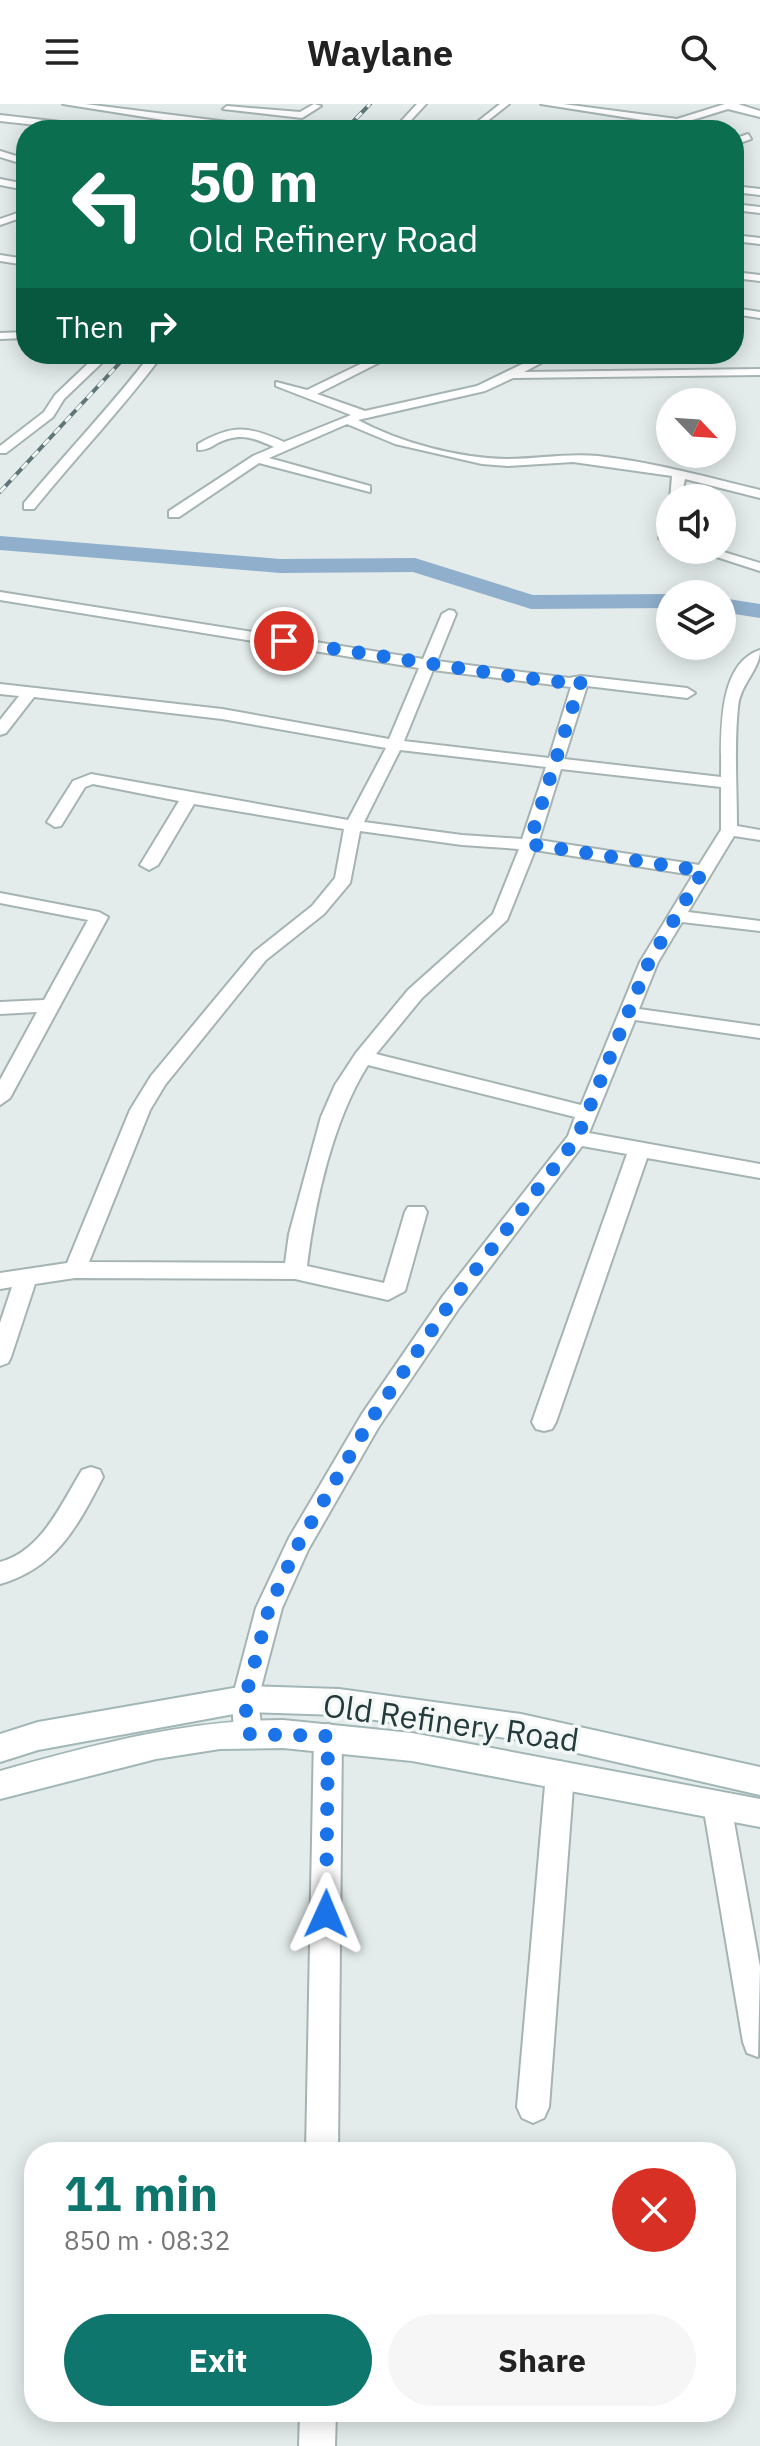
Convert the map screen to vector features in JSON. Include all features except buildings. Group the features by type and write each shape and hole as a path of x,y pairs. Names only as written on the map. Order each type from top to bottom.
{"main road":[{"name":"Old Refinery Road","path":"0,1748 38,1736 245,1699 339,1702 465,1718 760,1781"},
{"name":"Old Refinery Road","path":"0,1785 84,1761 166,1745 248,1734 328,1736 395,1743 760,1813"}],"street":[{"path":"67,104 181,120"},
{"path":"407,120 422,104"},
{"path":"484,120 505,104"},
{"path":"545,104 662,120"},
{"path":"598,111 617,104"},
{"path":"682,120 731,105 760,114"},
{"path":"228,106 302,115 317,106"},
{"path":"744,137 760,141"},
{"path":"2,450 49,414 59,397 94,364"},
{"path":"29,506 149,364"},
{"path":"308,394 370,364"},
{"path":"174,514 257,459 347,419 481,389 533,364"},
{"path":"511,376 760,372"},
{"path":"280,384 363,415"},
{"path":"347,419 374,434 491,461 573,458 679,475 760,494"},
{"path":"202,447 235,430 249,431 285,447"},
{"path":"257,459 365,489"},
{"path":"677,484 679,475"},
{"path":"736,560 760,567"},
{"path":"0,596 430,665 569,683 581,681 687,693"},
{"path":"75,1270 140,1110 158,1081 260,956 333,895 347,871 353,826 395,745 449,614"},
{"path":"248,1734 245,1699 269,1608 298,1545 370,1421 451,1302 577,1138 649,962 729,830 730,705 735,685 750,662 760,654"},
{"path":"295,1271 300,1234 331,1117 345,1085 363,1057 440,968 501,916 529,844 581,681"},
{"path":"0,689 222,714 395,745 730,783"},
{"path":"0,730 31,691"},
{"path":"55,822 79,784 86,780 353,826 502,845 529,844 703,871"},
{"path":"149,865 189,799"},
{"path":"729,830 760,835"},
{"path":"0,898 99,917 0,1098"},
{"path":"677,916 760,926"},
{"path":"0,1008 49,1006"},
{"path":"626,1013 760,1032"},
{"path":"363,1057 586,1113"},
{"path":"577,1138 760,1171"},
{"path":"544,1422 639,1150"},
{"path":"0,1281 75,1270 250,1269 295,1271 388,1292 393,1290 416,1212"},
{"path":"0,1357 26,1278"},
{"path":"0,1573 23,1567 37,1559 91,1477"},
{"path":"322,2142 328,1736"},
{"path":"533,2107 560,1774"},
{"path":"717,1805 758,2042"},
{"path":"317,2446 318,2422"}],"waterway":[{"path":"0,543 280,566 415,565 531,602 656,601"},
{"path":"736,607 760,611"}],"railway":[{"path":"355,120 370,104"},
{"path":"0,492 119,364"}],"route":[{"path":"284,641 517,677 569,683 581,681 529,844 703,871 649,962 577,1138 451,1302 370,1421 298,1545 269,1608 245,1699 248,1734 328,1736 326,1914"}]}
